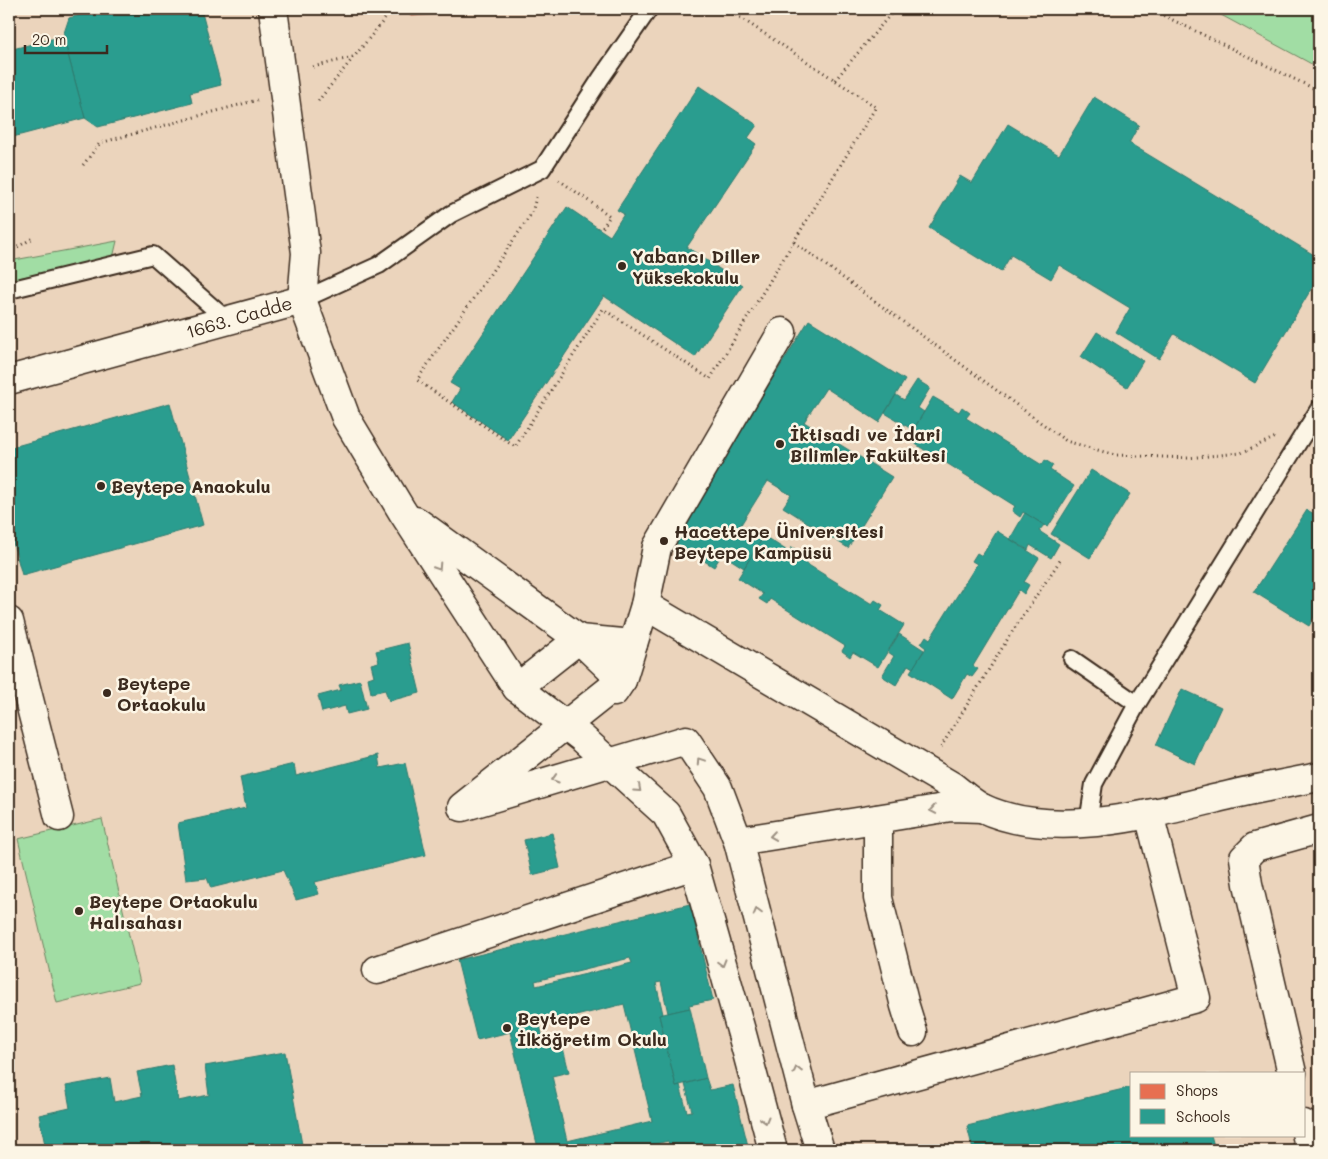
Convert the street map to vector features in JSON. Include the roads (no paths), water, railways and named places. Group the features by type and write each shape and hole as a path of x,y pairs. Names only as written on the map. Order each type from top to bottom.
{"street":[{"name":"1663. Cadde","path":"9,380 302,300 306,252 273,9"},
{"path":"302,300 346,418 402,511 517,688 582,738 666,814 694,865 773,1150"},
{"path":"582,738 622,680 644,605 657,547 782,332"},
{"path":"402,511 579,639 622,680"},
{"path":"644,605 952,786 982,808"},
{"path":"9,621 59,817"},
{"path":"517,688 579,639 633,644"},
{"path":"622,680 462,807 686,740 718,788 738,841 806,1105 820,1150"},
{"path":"738,841 951,807 982,808 1018,820 1055,824 1088,823 1149,814 1319,777"},
{"path":"806,1105 1196,998 1149,814"},
{"path":"878,819 878,898 913,1032"},
{"path":"1292,1072 1248,884 1244,858 1255,847 1319,829"},
{"path":"377,970 694,865"},
{"path":"1306,1133 1310,1150"}],"lane":[{"path":"302,300 379,265 451,214 542,169 591,93 649,9"},
{"path":"9,290 153,255 228,321"},
{"path":"1088,823 1094,784 1137,704 1316,414"},
{"path":"1072,658 1137,704"}],"place":[{"name":"Yabancı Diller Yüksekokulu","path":"622,266"},
{"name":"İktisadi ve İdari Bilimler Fakültesi","path":"780,444"},
{"name":"Beytepe Anaokulu","path":"101,486"},
{"name":"Hacettepe Üniversitesi Beytepe Kampüsü","path":"664,541"},
{"name":"Beytepe Ortaokulu","path":"107,693"},
{"name":"Beytepe Ortaokulu Halısahası","path":"79,911"},
{"name":"Beytepe İlköğretim Okulu","path":"507,1028"}]}
